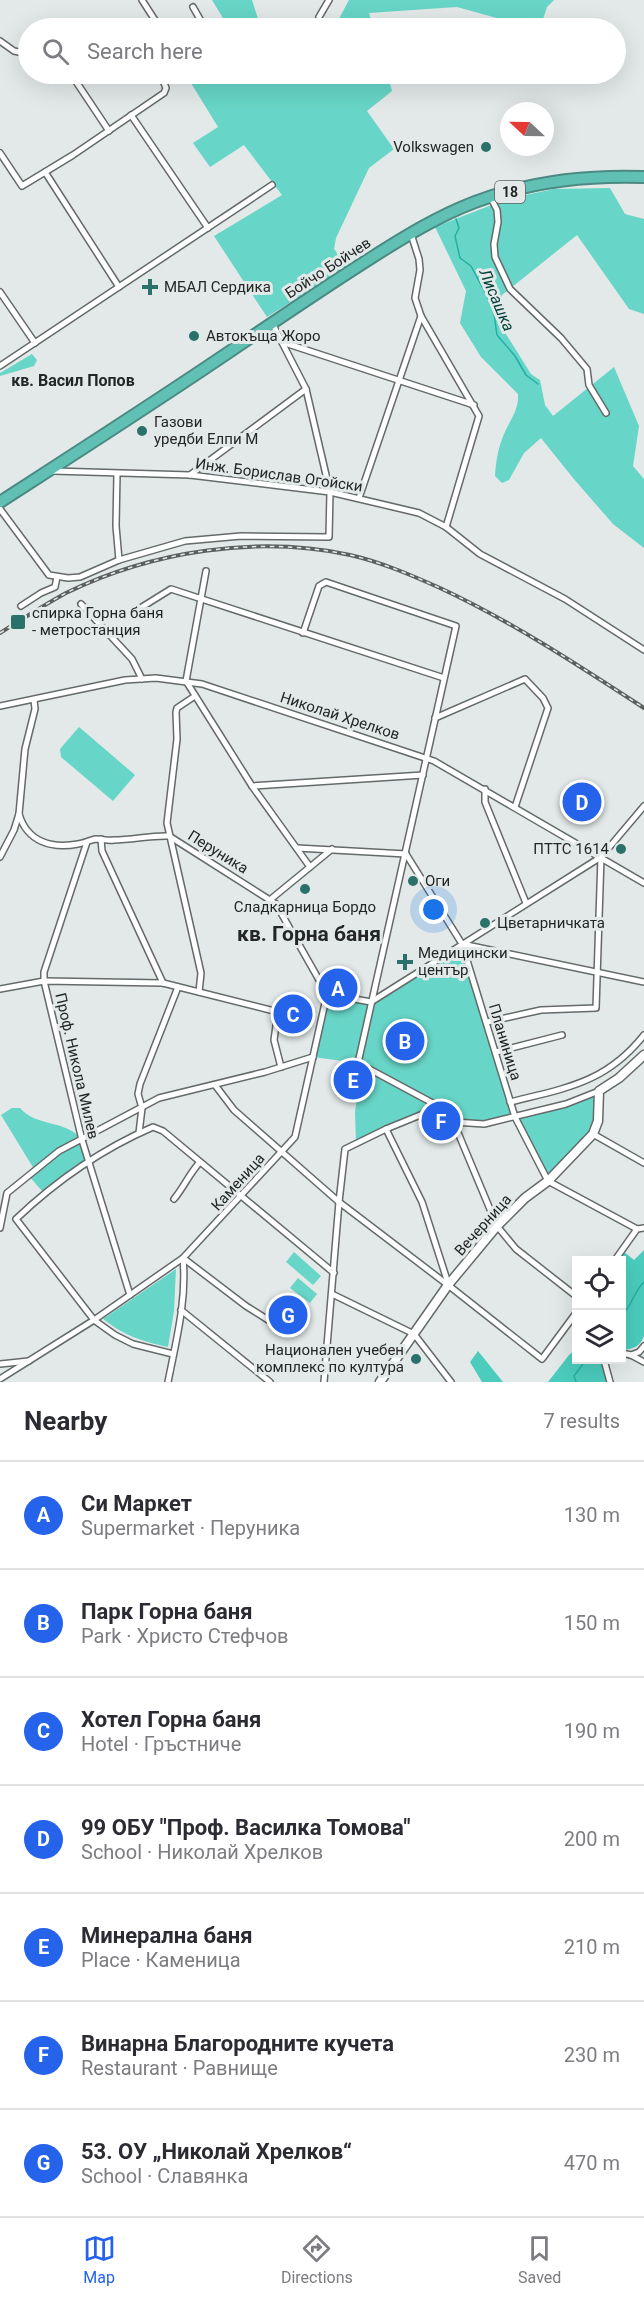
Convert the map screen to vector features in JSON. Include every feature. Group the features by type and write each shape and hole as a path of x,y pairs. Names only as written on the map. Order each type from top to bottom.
{"highway":[{"name":"Бойчо Бойчев","path":"0,502 410,233 476,202 546,183 608,177 644,177"}],"street":[{"path":"142,0 154,18"},
{"path":"319,17 329,0"},
{"path":"193,7 199,18"},
{"path":"0,41 18,52"},
{"path":"78,84 109,131"},
{"path":"0,153 22,186 109,131 166,91 164,84"},
{"path":"130,116 208,228"},
{"path":"45,172 119,287"},
{"path":"0,366 272,185"},
{"path":"491,198 497,210 498,222 494,244 495,257 510,289 561,338 586,369 589,385 606,413"},
{"path":"410,233 419,259 420,270 416,298 421,316 479,416 446,527"},
{"path":"0,292 35,343"},
{"path":"359,498 421,316"},
{"path":"0,509 49,575 57,577 80,577 119,560 185,542 241,536 329,537 330,492 306,389 272,323"},
{"path":"282,342 474,405"},
{"path":"190,474 306,389"},
{"name":"Инж. Борислав Огойски","path":"49,471 190,474 330,492 419,513 446,527 480,554 565,599 644,650"},
{"path":"117,474 116,526 119,560"},
{"path":"206,571 203,599 186,681 252,786 310,867"},
{"path":"21,606 55,587 57,577"},
{"path":"303,633 319,586 326,582 456,626 358,1063 440,1107 451,1116 497,1226 516,1250 572,1293"},
{"path":"134,612 171,589 444,678"},
{"path":"81,604 132,659 142,679"},
{"name":"Николай Хрелков","path":"0,706 77,689 142,679 186,681 212,687 427,757 644,883"},
{"path":"435,718 525,679 543,698 548,708 515,807"},
{"path":"195,696 177,708 176,712 177,739 168,817 169,836 201,973 199,992"},
{"path":"0,857 19,814 25,749 34,700"},
{"path":"252,786 423,774"},
{"path":"485,789 485,802 526,903"},
{"path":"327,994 371,1002 601,857 644,806"},
{"name":"Перуника","path":"19,814 25,829 33,838 61,845 101,839 169,836 271,899 295,936 327,994"},
{"path":"101,839 102,850 163,983"},
{"name":"Проф. Никола Милев","path":"87,842 44,972 44,981 82,1140 130,1295"},
{"path":"297,848 405,854"},
{"path":"271,899 332,849"},
{"name":"Планиница","path":"405,854 462,944 515,1117 548,1181"},
{"path":"487,1022 541,1010 596,1008 601,857"},
{"path":"462,944 644,982"},
{"path":"0,988 44,981 163,983 278,1012 274,1040 281,1067"},
{"path":"139,1133 142,1108 138,1094 140,1084 178,987"},
{"name":"Каменица","path":"0,1379 94,1320 183,1258 295,1137 327,994"},
{"path":"496,1052 562,1035"},
{"path":"510,1102 580,1084 594,1078 613,1066 644,1035"},
{"path":"454,1122 484,1124 566,1104 599,1091 619,1078 644,1055"},
{"path":"0,1228 7,1193 59,1151 159,1098 215,1085 313,1057"},
{"path":"215,1085 234,1110 339,1202 448,1284 542,1359 572,1318"},
{"path":"599,1091 598,1121 593,1134 644,1162"},
{"path":"324,1382 345,1149 440,1107"},
{"path":"173,1354 133,1344 94,1320 16,1219 43,1192 88,1161 139,1133 153,1127 163,1131 334,1273"},
{"path":"386,1129 422,1202 448,1284"},
{"name":"Вечерница","path":"380,1382 448,1284 497,1226 525,1198 548,1181 593,1134"},
{"path":"174,1198 183,1189 188,1176 200,1162"},
{"path":"548,1181 641,1228 618,1256"},
{"path":"0,1188 7,1193"},
{"path":"168,1382 181,1310 183,1258"},
{"path":"183,1258 246,1306 273,1323"},
{"path":"332,1294 414,1334 451,1382"},
{"path":"181,1310 270,1382"},
{"path":"631,1355 639,1352 644,1346"},
{"path":"626,1354 644,1362"},
{"path":"0,1364 30,1361"},
{"path":"605,1364 610,1382"}],"green space":[{"path":"212,0 252,0 258,18 223,18"},
{"path":"349,0 554,0 547,7 543,18 497,18 457,7 369,13 370,18 339,18"},
{"path":"192,84 390,84 392,91 367,111 394,149 369,168 336,238 334,249 348,266 267,317 214,236 282,195 244,145 210,167 193,143 218,127"},
{"path":"610,188 625,214 644,219 644,314 629,309 577,235 502,295 501,326 531,374 540,380 545,405 553,416 614,367 639,426 633,466 644,479 644,548 613,524 541,438 524,453 509,480 502,483 495,476 500,444 516,410 518,394 481,357 460,323 466,291 435,227 507,199 554,189"},
{"path":"32,354 37,360 34,366 0,376 0,373"},
{"path":"79,727 135,775 113,801 61,757 60,749"},
{"path":"462,944 515,1117 484,1124 454,1122 440,1107 356,1143 355,1112 358,1090 371,1092 374,1071 358,1063 313,1057 327,994 371,1002"},
{"path":"599,1091 593,1134 548,1181 515,1117"},
{"path":"12,1108 20,1108 34,1118 74,1132 83,1143 88,1161 43,1192 28,1175 34,1169 1,1115"},
{"path":"644,1250 644,1336 636,1347 626,1350 626,1256 621,1256 624,1252 634,1260"},
{"path":"294,1252 321,1276 313,1285 286,1262"},
{"path":"176,1269 174,1311 168,1347 134,1337 103,1319"},
{"path":"298,1278 317,1294 310,1303 290,1288"},
{"path":"478,1351 503,1382 482,1382 470,1362"},
{"path":"572,1352 572,1364 601,1364 607,1382 548,1382"}],"waterway":[{"name":"Лисашка","path":"456,219 459,228 455,236 460,258 471,266 487,296 494,314 497,335 515,356 526,375 538,384"},
{"path":"626,1310 644,1282"},
{"path":"576,1382 574,1376 583,1364"}],"railway":[{"path":"0,633 66,593 99,578 169,557 242,547 315,549 373,561 440,588 518,629 644,708"}],"place":[{"name":"Volkswagen","path":"486,147"},
{"name":"МБАЛ Сердика","path":"150,287"},
{"name":"Автокъща Жоро","path":"194,336"},
{"name":"Газови уредби Елпи М","path":"142,431"},
{"name":"спирка Горна баня - метростанция","path":"18,622"},
{"name":"99 ОБУ \"Проф. Василка Томова\"","path":"582,802"},
{"name":"ПТТС 1614","path":"621,849"},
{"name":"Оги","path":"413,881"},
{"name":"Сладкарница Бордо","path":"305,889"},
{"name":"Цветарничката","path":"485,923"},
{"name":"Медицински център","path":"405,962"},
{"name":"Си Маркет","path":"338,988"},
{"name":"Хотел Горна баня","path":"293,1014"},
{"name":"Парк Горна баня","path":"405,1041"},
{"name":"Минерална баня","path":"353,1080"},
{"name":"Винарна Благородните кучета","path":"441,1121"},
{"name":"53. ОУ „Николай Хрелков“","path":"288,1315"},
{"name":"Национален учебен комплекс по култура","path":"416,1359"}],"district":[{"name":"кв. Васил Попов","path":"73,380"},
{"name":"кв. Горна баня","path":"309,934"}]}
